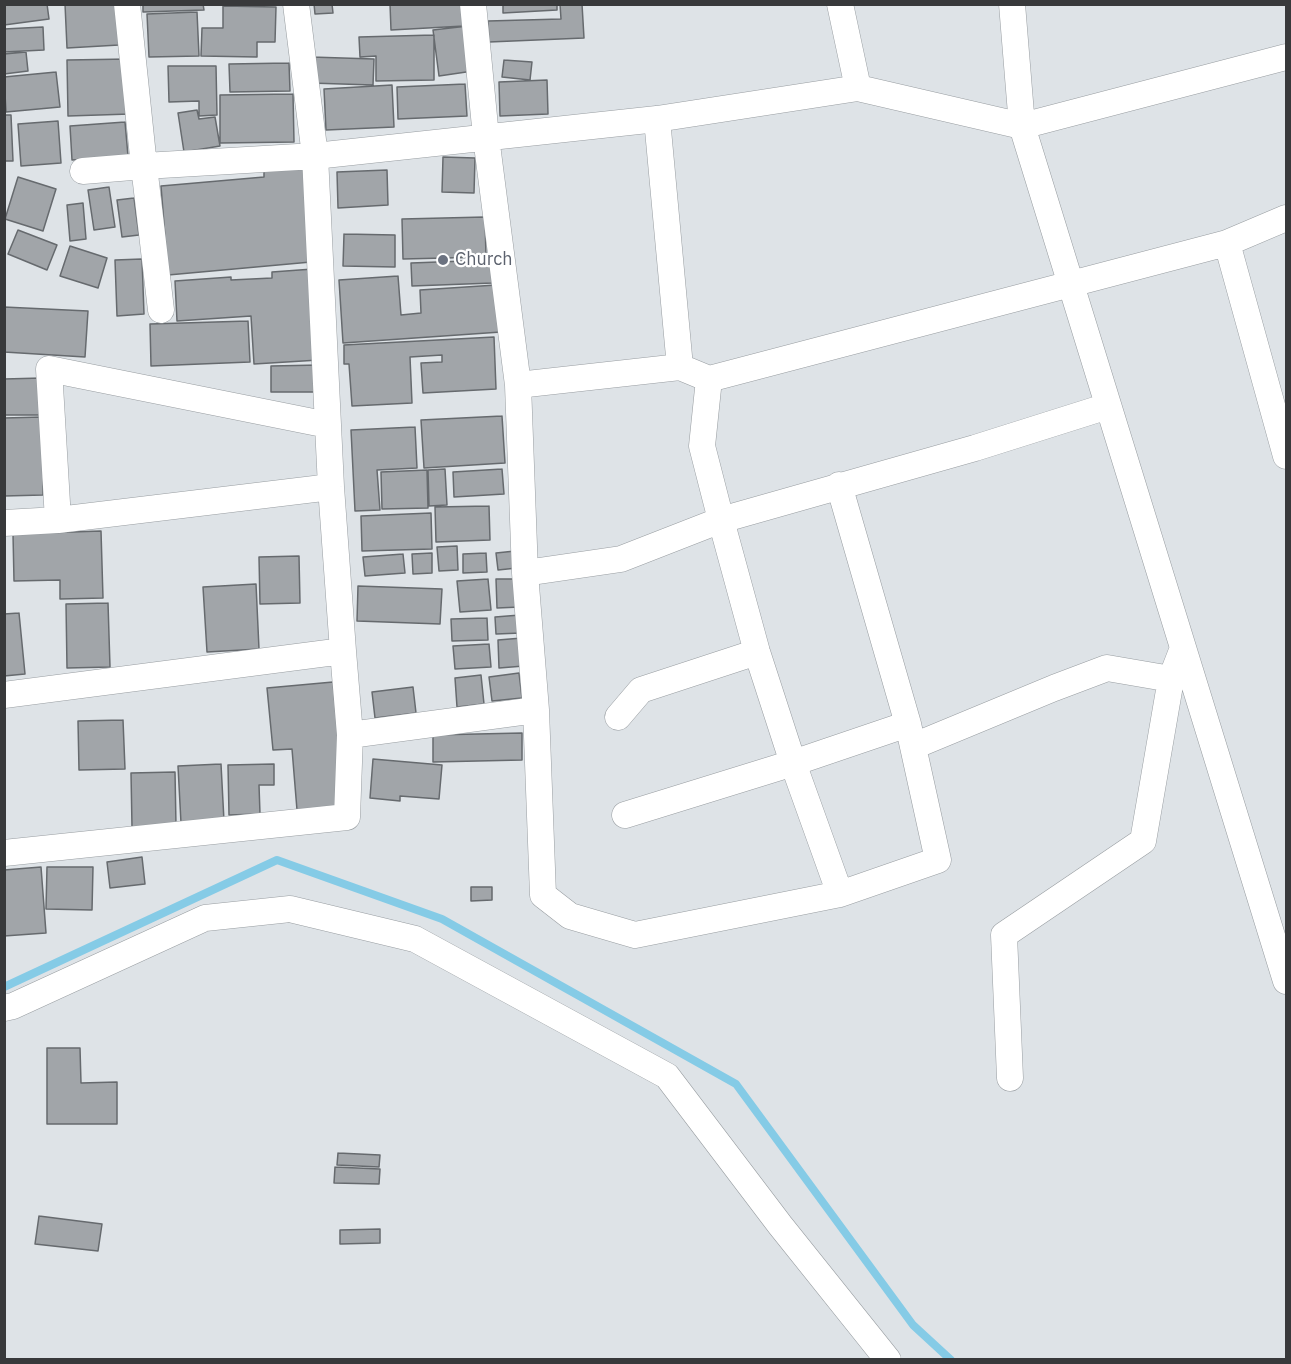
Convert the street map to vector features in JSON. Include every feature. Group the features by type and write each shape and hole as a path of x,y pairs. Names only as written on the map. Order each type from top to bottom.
{"street":[{"path":"127,4 161,310"},
{"path":"4,853 347,817 350,735 331,487 315,156 296,4"},
{"path":"473,4 486,137 518,385 525,573 536,710 543,895 570,916 635,935 840,894 938,860 911,735 839,485"},
{"path":"840,4 858,88"},
{"path":"1012,4 1022,126 1287,981"},
{"path":"83,171 315,156 657,119 858,88 1022,126 1287,57"},
{"path":"657,119 680,366"},
{"path":"518,385 680,366 709,379 1227,243 1287,218"},
{"path":"1227,243 1287,456"},
{"path":"58,520 49,369 328,425"},
{"path":"709,379 702,446 757,652 840,894"},
{"path":"525,573 621,559 721,520 1108,406"},
{"path":"4,524 58,520 331,487"},
{"path":"1010,1077 1004,935 1143,840 1171,679 1184,648"},
{"path":"4,695 343,651"},
{"path":"618,717 640,690 757,652"},
{"path":"625,815 793,762 911,735 1107,668 1171,679"},
{"path":"350,735 536,710"},
{"path":"4,1008 56,987 205,918 290,909 415,939 667,1076 780,1226 888,1359"}],"building":[{"path":"4,4 47,4 49,19 4,25"},
{"path":"65,4 117,4 119,45 67,48"},
{"path":"143,4 203,4 204,10 143,12"},
{"path":"314,4 332,4 333,13 315,14"},
{"path":"390,4 463,4 464,26 391,30"},
{"path":"503,4 557,4 557,10 503,13"},
{"path":"560,4 582,4 584,38 489,42 488,21 561,19"},
{"path":"223,6 276,7 275,42 257,42 257,57 201,56 202,28 223,28"},
{"path":"197,12 199,56 149,57 147,14"},
{"path":"468,26 473,71 439,76 433,30"},
{"path":"43,27 44,50 4,52 4,29"},
{"path":"434,35 434,80 376,81 376,56 360,57 359,37"},
{"path":"26,52 28,71 4,74 4,54"},
{"path":"311,57 374,59 373,85 310,83"},
{"path":"129,59 130,114 68,116 67,60"},
{"path":"504,60 532,62 530,80 502,77"},
{"path":"289,63 290,91 230,92 229,64"},
{"path":"168,66 216,66 217,115 199,116 199,101 169,102"},
{"path":"56,72 60,107 6,112 4,77"},
{"path":"547,80 548,114 500,116 499,82"},
{"path":"465,84 467,116 398,119 397,87"},
{"path":"392,85 394,127 326,130 324,89"},
{"path":"293,94 294,142 220,143 220,95"},
{"path":"197,110 199,119 215,117 220,146 184,152 178,113"},
{"path":"4,115 11,115 13,161 4,161"},
{"path":"58,121 61,163 21,166 18,124"},
{"path":"125,122 128,156 72,160 70,126"},
{"path":"443,157 475,158 474,193 442,192"},
{"path":"303,168 311,262 168,275 161,186 264,177 264,171"},
{"path":"387,170 388,205 338,208 337,172"},
{"path":"18,177 56,189 43,231 5,219"},
{"path":"109,187 115,227 94,230 88,190"},
{"path":"134,198 139,235 122,237 117,200"},
{"path":"83,203 86,239 70,241 67,205"},
{"path":"485,217 486,257 403,259 402,219"},
{"path":"18,230 57,245 47,270 8,254"},
{"path":"344,234 395,235 395,267 343,266"},
{"path":"70,246 107,258 98,288 60,276"},
{"path":"142,259 144,314 117,316 115,260"},
{"path":"492,260 493,283 412,286 411,263"},
{"path":"313,269 319,360 254,364 251,316 177,321 175,281 231,277 231,280 272,278 272,272"},
{"path":"398,276 401,315 421,313 420,290 496,285 501,332 343,343 339,280"},
{"path":"4,307 88,311 85,357 4,352"},
{"path":"248,321 250,362 151,366 150,324"},
{"path":"494,337 496,389 423,393 421,363 442,362 442,355 410,357 412,403 352,406 349,364 344,364 344,345"},
{"path":"320,365 320,392 271,392 271,366"},
{"path":"42,378 43,415 4,415 4,379"},
{"path":"502,416 505,463 424,468 421,420"},
{"path":"42,417 43,495 4,496 4,418"},
{"path":"415,427 417,468 377,470 380,510 355,511 351,430"},
{"path":"445,469 447,505 429,506 428,470"},
{"path":"502,469 504,494 454,497 453,472"},
{"path":"427,470 428,508 382,509 381,472"},
{"path":"489,506 490,540 436,542 435,507"},
{"path":"431,513 432,549 362,551 361,516"},
{"path":"101,531 103,598 60,599 60,580 14,581 13,534"},
{"path":"457,546 458,570 439,571 437,547"},
{"path":"515,551 517,568 498,570 496,553"},
{"path":"432,553 432,573 413,574 412,554"},
{"path":"486,553 487,572 463,573 463,554"},
{"path":"403,554 405,573 365,576 363,557"},
{"path":"299,556 300,603 260,604 259,557"},
{"path":"488,579 491,610 460,612 457,581"},
{"path":"496,579 519,579 520,607 497,608"},
{"path":"256,584 259,649 207,652 203,587"},
{"path":"358,586 442,589 440,624 357,621"},
{"path":"108,603 110,667 67,668 66,604"},
{"path":"19,613 25,674 4,676 4,614"},
{"path":"520,615 521,633 496,634 495,617"},
{"path":"487,618 488,640 452,641 451,619"},
{"path":"522,638 524,666 499,668 498,640"},
{"path":"489,644 491,667 455,669 453,646"},
{"path":"519,673 522,698 492,701 489,677"},
{"path":"481,675 484,704 457,707 455,678"},
{"path":"333,682 344,805 297,810 292,749 273,750 267,688"},
{"path":"413,687 416,713 375,718 372,692"},
{"path":"123,720 125,769 79,770 78,721"},
{"path":"522,733 522,760 433,762 433,735"},
{"path":"373,759 442,765 439,799 400,796 400,801 370,798"},
{"path":"221,764 224,821 181,823 178,766"},
{"path":"274,764 274,785 259,785 260,814 229,815 228,765"},
{"path":"175,772 176,826 132,827 131,773"},
{"path":"142,857 145,884 110,888 107,862"},
{"path":"41,867 46,933 4,936 4,870"},
{"path":"47,867 93,867 92,910 46,909"},
{"path":"471,887 492,887 492,900 471,901"},
{"path":"47,1048 80,1048 81,1083 117,1082 117,1124 47,1124"},
{"path":"338,1153 380,1155 379,1167 337,1165"},
{"path":"335,1167 380,1169 379,1184 334,1183"},
{"path":"39,1216 102,1224 98,1251 35,1244"},
{"path":"380,1229 380,1243 340,1244 340,1230"}],"waterway":[{"path":"4,987 277,860 442,919 736,1084 913,1325 951,1360"}],"place":[{"name":"Church","path":"443,260"}]}
